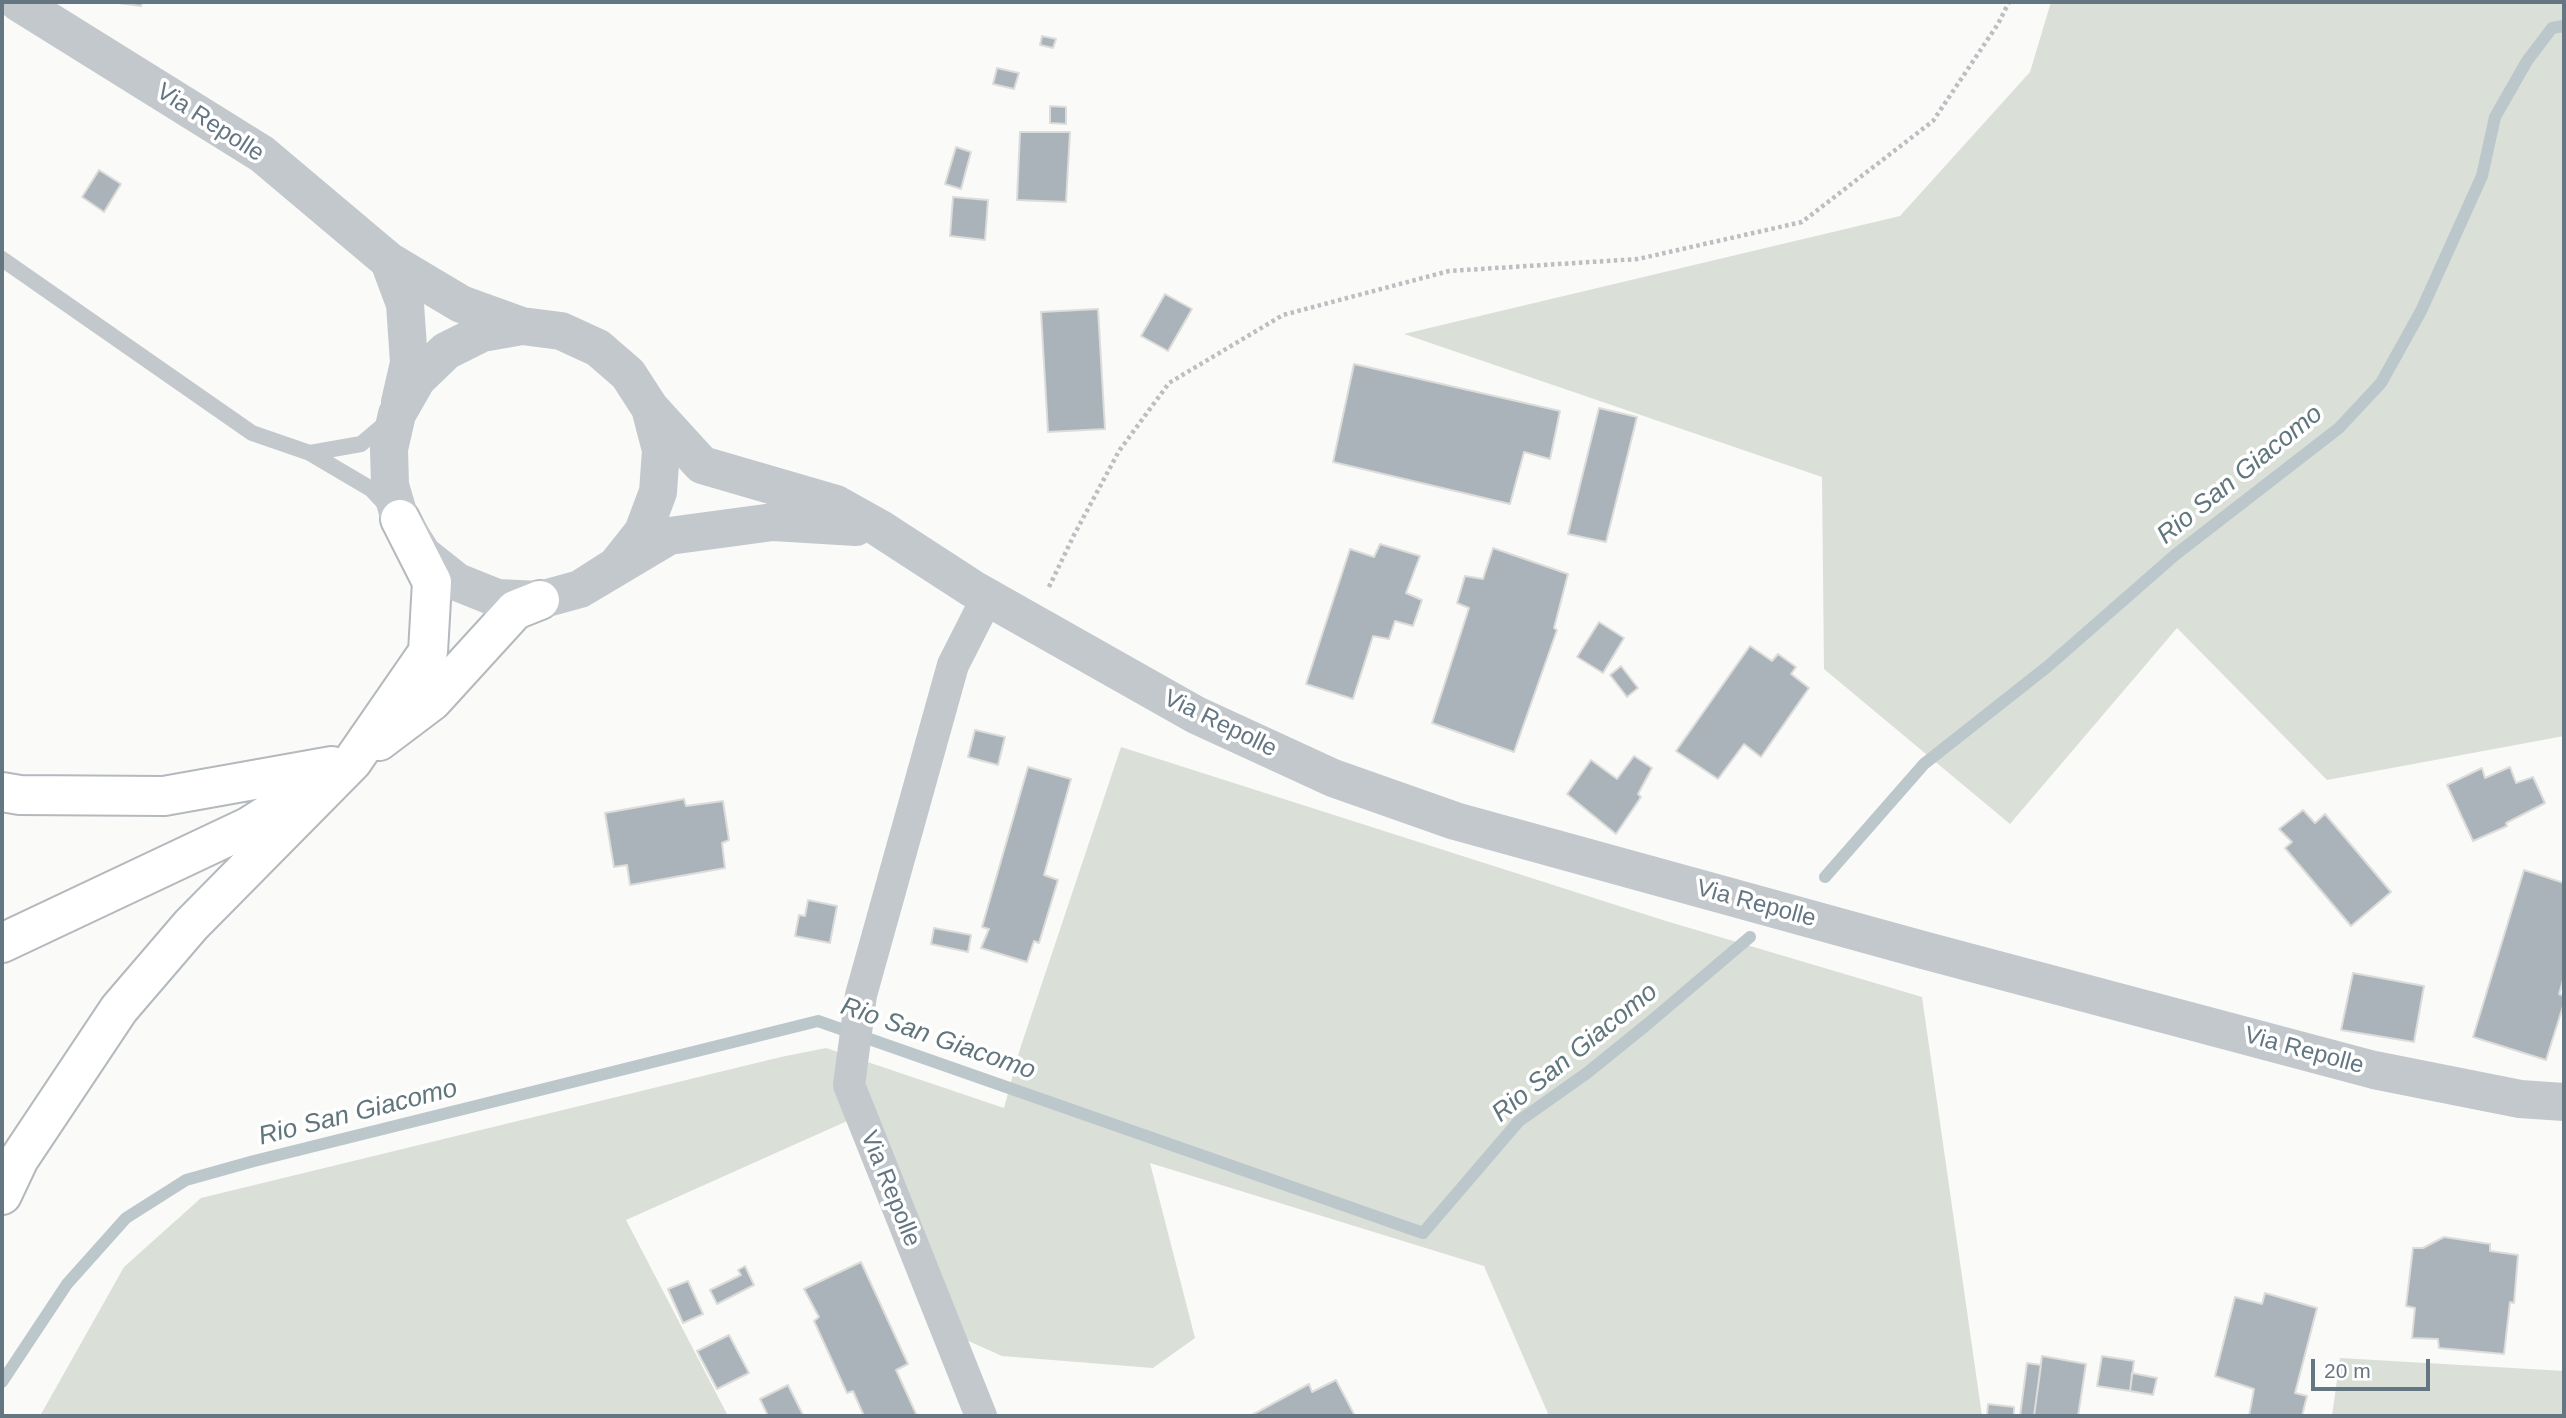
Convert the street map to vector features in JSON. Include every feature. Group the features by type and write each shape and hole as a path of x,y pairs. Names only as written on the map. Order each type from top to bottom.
{"highway":[{"path":"2,1195 19,1159 120,1009 191,925 352,762 428,652 432,582 400,519"},
{"path":"2,943 248,827 352,762 432,701 515,610 540,600"},
{"path":"2,792 20,795 164,796 352,762"}],"street":[{"name":"Via Repolle","path":"18,2 262,155 389,261 461,304 522,326 561,331 598,348 628,374 650,408 702,466 836,504 988,596 1196,715 1333,778 1455,821 1923,950 2374,1070 2520,1099 2564,1102"},
{"name":"Via Repolle","path":"389,261 405,304 409,363 389,449 390,485 400,519 423,555 457,582 497,598 540,600 580,589 669,536 773,522 879,528"},
{"name":"Via Repolle","path":"397,414 417,379 446,351 482,333 522,326"},
{"name":"Via Repolle","path":"580,589 616,566 643,532 655,502 661,450 650,408"},
{"name":"Via Repolle","path":"981,1416 849,1085 861,995 953,665 988,596"}],"lane":[{"path":"2,259 252,433 310,453 371,489 400,519"},
{"path":"310,453 361,444 397,414"}],"path":[{"path":"1033,622 1073,535 1119,451 1169,383 1283,315 1449,271 1638,259 1802,222 1933,121 1998,24 2009,2"}],"shaded area":[{"path":"2051,2 2564,2 2564,736 2327,780 2177,628 2010,824 1824,669 1822,477 1404,334 1900,216 2030,72"},
{"path":"1121,747 1666,921 1922,997 1982,1416 1549,1416 1484,1266 1150,1163 1195,1338 1153,1368 1002,1356 964,1339 874,1109 626,1220 728,1416 40,1416 124,1267 201,1198 826,1048 1004,1108 1020,1049"},
{"path":"2340,1358 2564,1371 2564,1416 2332,1416"}],"building":[{"path":"111,2 142,2 141,6"},
{"path":"1042,36 1056,39 1053,48 1040,45"},
{"path":"997,68 1019,73 1014,89 993,84"},
{"path":"1050,106 1066,107 1066,124 1050,123"},
{"path":"1020,132 1070,132 1066,202 1017,200"},
{"path":"956,147 971,152 961,189 945,184"},
{"path":"99,170 121,184 104,212 82,197"},
{"path":"953,197 988,200 985,240 950,236"},
{"path":"1165,294 1192,309 1168,351 1141,336"},
{"path":"1098,309 1105,429 1048,432 1041,312"},
{"path":"1354,364 1560,411 1550,459 1524,452 1510,504 1333,462"},
{"path":"1599,408 1637,417 1606,542 1568,534"},
{"path":"1380,544 1420,556 1406,593 1422,600 1413,626 1395,621 1389,639 1373,636 1353,699 1306,684 1350,549 1374,557"},
{"path":"1493,548 1568,574 1554,628 1557,630 1514,752 1432,723 1469,608 1457,603 1465,576 1483,579"},
{"path":"1599,622 1624,638 1603,673 1577,657"},
{"path":"1750,646 1772,661 1778,654 1796,667 1791,674 1809,688 1761,757 1744,744 1718,779 1676,751"},
{"path":"1621,666 1638,688 1627,697 1610,675"},
{"path":"975,730 1005,737 998,765 968,757"},
{"path":"1634,756 1652,768 1638,794 1641,797 1616,834 1567,794 1591,760 1617,779"},
{"path":"1028,767 1071,779 1044,875 1058,880 1039,943 1034,941 1027,962 981,948 989,929 982,927"},
{"path":"2510,767 2516,783 2533,777 2545,803 2506,823 2507,826 2473,841 2447,785 2482,768 2485,778"},
{"path":"684,799 686,806 723,801 729,840 722,843 725,868 630,885 627,865 614,867 605,813"},
{"path":"2303,810 2315,823 2325,814 2391,892 2351,926 2285,848 2292,842 2279,829"},
{"path":"2524,870 2564,883 2564,977 2559,994 2564,996 2564,1003 2546,1060 2473,1037"},
{"path":"808,900 837,906 830,943 795,936 799,915 805,916"},
{"path":"934,928 971,935 968,952 931,944"},
{"path":"2353,973 2424,986 2414,1042 2341,1030"},
{"path":"2444,1237 2490,1244 2490,1251 2518,1255 2514,1303 2510,1302 2504,1354 2439,1348 2438,1339 2412,1338 2415,1308 2406,1306 2413,1248 2423,1248"},
{"path":"861,1262 908,1364 896,1370 917,1416 864,1416 853,1391 847,1393 814,1321 819,1317 804,1289"},
{"path":"745,1266 754,1285 717,1304 710,1290 741,1275 738,1270"},
{"path":"688,1281 703,1314 683,1323 668,1289"},
{"path":"2265,1293 2317,1308 2295,1393 2307,1396 2302,1416 2249,1416 2254,1389 2215,1376 2235,1297 2262,1304"},
{"path":"729,1335 749,1373 717,1389 697,1351"},
{"path":"2042,1356 2086,1364 2078,1416 2034,1416"},
{"path":"2102,1356 2134,1361 2130,1391 2097,1386"},
{"path":"2027,1363 2041,1365 2034,1416 2020,1416"},
{"path":"2132,1373 2157,1378 2153,1395 2130,1391"},
{"path":"1336,1380 1355,1416 1250,1416 1309,1384 1312,1392"},
{"path":"788,1385 803,1415 768,1416 760,1399"},
{"path":"1988,1404 2014,1407 2014,1416 1987,1415"}],"waterway":[{"name":"Rio San Giacomo","path":"1825,877 1924,764 2047,667 2175,555 2339,428 2381,383 2421,311 2482,176 2495,117 2527,61 2552,28 2564,26"},
{"name":"Rio San Giacomo","path":"2,1382 67,1284 126,1218 186,1180 818,1021 1423,1233 1519,1121 1587,1073 1750,937"}]}
